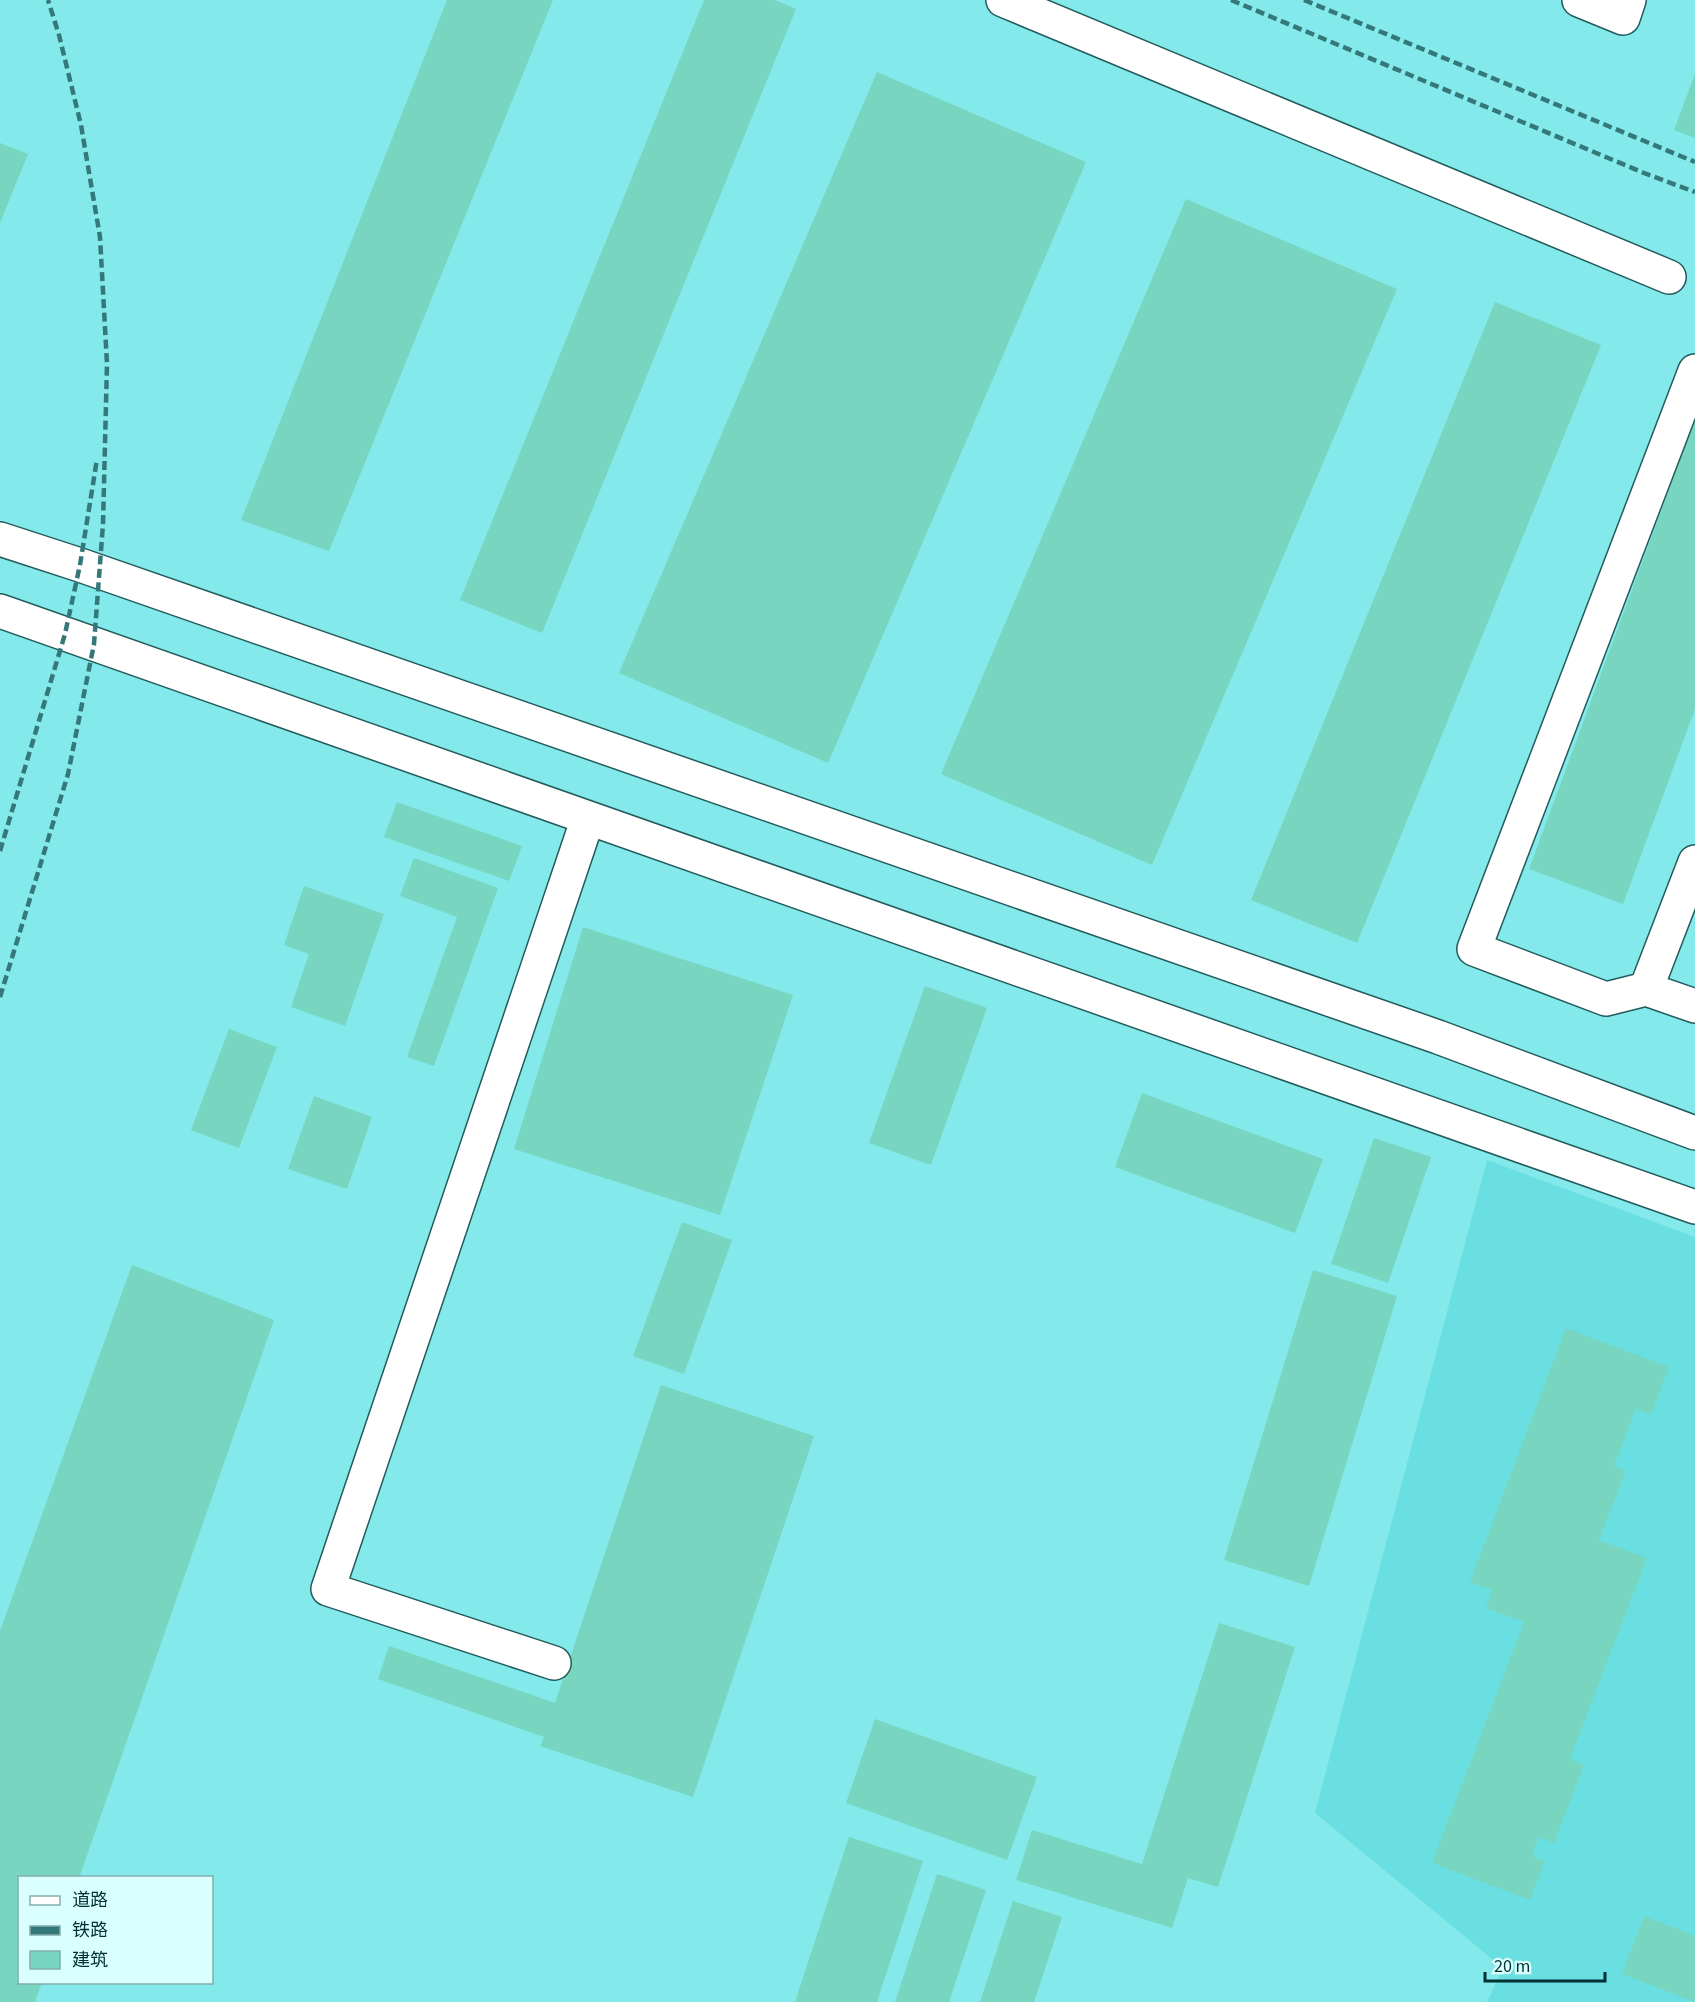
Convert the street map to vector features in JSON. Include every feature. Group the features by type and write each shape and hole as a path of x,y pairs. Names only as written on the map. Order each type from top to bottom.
{"street":[{"path":"1003,0 1670,277"},
{"path":"1579,0 1623,18 1629,0"},
{"path":"1695,371 1474,949 1606,999 1646,989 1695,1006"},
{"path":"0,539 1438,1037 1695,1133"},
{"path":"0,611 1695,1207"},
{"path":"554,1663 328,1589 588,818"},
{"path":"1646,989 1695,862"}],"shaded area":[{"path":"1487,1160 1695,1237 1695,2002 1487,2002 1503,1968 1315,1813"}],"building":[{"path":"447,0 553,0 329,551 241,520"},
{"path":"704,0 775,0 796,9 542,633 460,600"},
{"path":"877,72 1086,162 828,763 619,673"},
{"path":"1695,74 1695,138 1674,130"},
{"path":"0,143 28,154 0,223"},
{"path":"1186,199 1397,289 1152,865 941,774"},
{"path":"1495,302 1601,345 1357,943 1251,900"},
{"path":"1695,419 1695,709 1623,904 1529,869"},
{"path":"397,802 522,846 509,881 384,837"},
{"path":"414,858 498,888 434,1066 407,1057 457,917 400,896"},
{"path":"304,886 384,914 345,1026 291,1007 309,954 284,945"},
{"path":"583,927 793,995 720,1215 514,1149"},
{"path":"925,986 987,1008 931,1165 869,1143"},
{"path":"229,1029 277,1047 239,1148 191,1130"},
{"path":"1142,1093 1323,1159 1295,1233 1115,1167"},
{"path":"314,1096 372,1117 347,1189 288,1169"},
{"path":"1374,1138 1431,1157 1388,1283 1331,1264"},
{"path":"682,1222 732,1240 684,1374 633,1356"},
{"path":"132,1265 274,1320 80,1876 18,1876 18,1984 41,1984 35,2002 0,2002 0,1631"},
{"path":"1313,1270 1397,1296 1309,1586 1224,1560"},
{"path":"1566,1328 1669,1367 1651,1415 1636,1409 1614,1466 1626,1471 1599,1540 1647,1558 1570,1759 1584,1765 1554,1843 1539,1837 1532,1856 1545,1861 1530,1900 1432,1863 1524,1622 1486,1608 1492,1590 1470,1582"},
{"path":"661,1385 814,1436 693,1797 540,1746 544,1737 378,1679 389,1646 555,1703"},
{"path":"1219,1623 1295,1647 1218,1887 1188,1878 1172,1928 1016,1880 1032,1830 1142,1864"},
{"path":"875,1719 1037,1777 1007,1860 846,1803"},
{"path":"849,1837 923,1861 877,2002 795,2002"},
{"path":"937,1874 986,1890 949,2002 895,2002"},
{"path":"1013,1901 1062,1917 1034,2002 980,2002"},
{"path":"1644,1916 1695,1936 1695,2002 1622,1974"}],"railway":[{"path":"0,997 68,774 94,644 103,524 107,364 100,237 81,125 48,0"},
{"path":"1231,0 1644,173 1695,192"},
{"path":"1304,0 1695,162"},
{"path":"0,851 65,634 80,565 97,459"}]}
